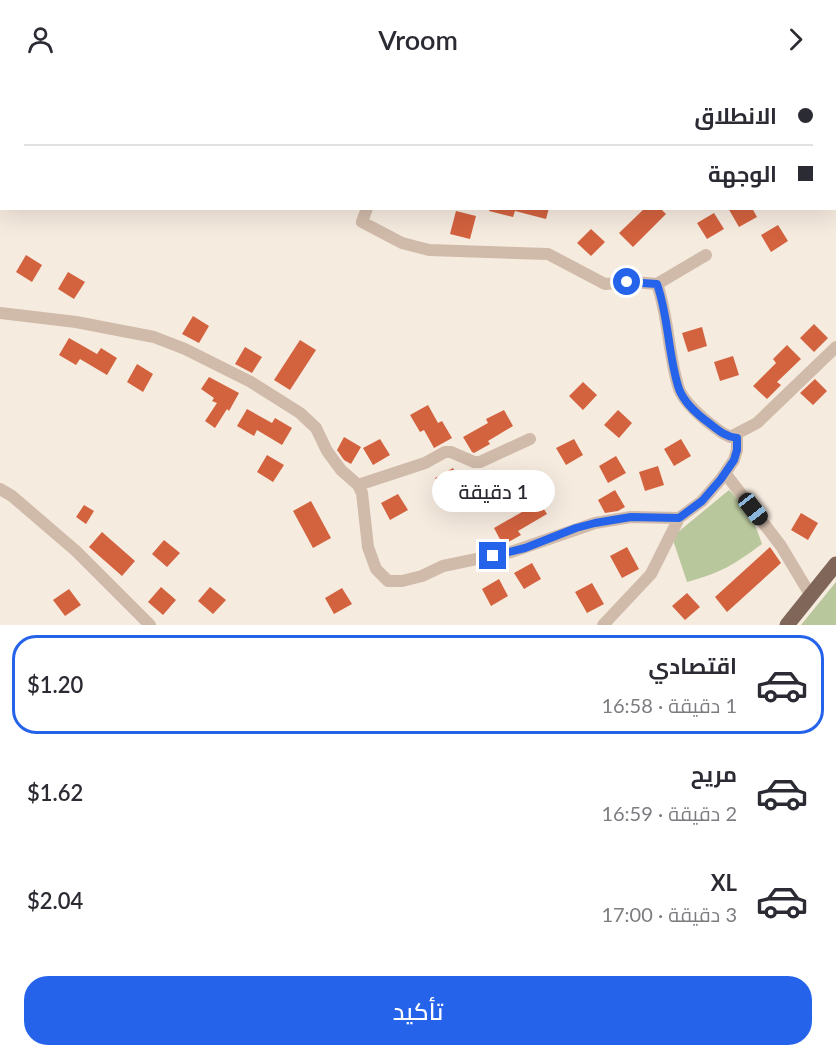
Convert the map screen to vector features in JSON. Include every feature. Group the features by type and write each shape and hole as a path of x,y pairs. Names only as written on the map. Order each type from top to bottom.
{"main road":[{"path":"787,625 836,564"}],"street":[{"path":"366,210 362,222 402,243 429,250 548,254 605,284 634,282 657,284 706,255"},
{"path":"603,625 651,574 679,518 710,494 734,460 737,450 737,438 730,437 703,419 691,407 680,390 657,284"},
{"path":"0,313 116,329 154,337 185,349 251,382 300,413 316,428 327,451 341,470 358,485 362,493 368,547 376,569 388,580 402,581 422,576 443,566 511,552 595,523 631,517 679,518"},
{"path":"730,437 757,423 836,347"},
{"path":"358,485 425,463 445,452 480,462 530,439"},
{"path":"725,473 781,546 811,596"},
{"path":"0,489 12,496 76,551 150,625"}],"green space":[{"path":"729,490 749,515 762,544 727,567 687,582 672,537"},
{"path":"836,582 836,625 801,625"}],"building":[{"path":"548,210 546,219 515,211 513,217 489,211"},
{"path":"643,210 662,210 666,214 633,247 619,233"},
{"path":"729,210 753,210 757,217 739,227"},
{"path":"456,211 476,216 470,239 450,234"},
{"path":"714,213 724,229 707,239 697,223"},
{"path":"778,225 788,241 771,252 761,235"},
{"path":"591,229 605,242 591,256 577,243"},
{"path":"26,255 42,265 32,282 16,272"},
{"path":"68,272 85,282 74,299 58,289"},
{"path":"193,316 209,326 199,343 182,334"},
{"path":"814,324 828,338 814,352 800,338"},
{"path":"702,327 707,346 688,352 682,333"},
{"path":"69,338 97,354 101,348 117,358 107,375 80,359 76,365 59,355"},
{"path":"300,340 316,350 290,390 274,380"},
{"path":"787,345 801,359 777,382 781,385 767,399 753,386 776,363 773,359"},
{"path":"245,347 262,357 252,373 235,364"},
{"path":"733,356 739,375 720,381 714,362"},
{"path":"137,364 153,374 143,392 127,382"},
{"path":"209,377 239,393 229,411 227,409 215,428 205,421 217,403 201,389"},
{"path":"815,379 827,391 813,405 800,393"},
{"path":"583,382 597,395 583,410 569,396"},
{"path":"428,405 438,423 442,421 452,438 434,448 424,430 420,432 410,415"},
{"path":"247,409 272,423 275,418 292,428 282,445 257,430 254,436 237,426"},
{"path":"504,410 513,426 488,441 490,444 472,452 463,437 488,423 486,419"},
{"path":"618,410 632,423 619,438 604,425"},
{"path":"344,437 361,447 351,464 344,460 337,450"},
{"path":"380,439 390,455 373,465 363,448"},
{"path":"574,439 583,455 566,465 556,448"},
{"path":"681,439 691,456 674,466 664,449"},
{"path":"267,455 284,465 273,482 257,472"},
{"path":"616,456 626,473 608,483 599,466"},
{"path":"658,466 664,485 645,491 639,472"},
{"path":"453,468 462,484 445,494 435,478"},
{"path":"615,490 625,507 618,511 605,513 598,500"},
{"path":"398,494 408,510 390,520 381,503"},
{"path":"537,498 547,514 518,531 521,535 503,545 494,528 522,512 520,508"},
{"path":"311,501 331,538 313,548 293,511"},
{"path":"84,505 94,511 86,524 76,517"},
{"path":"801,513 818,523 808,540 791,530"},
{"path":"102,532 135,561 122,576 89,547"},
{"path":"164,540 180,553 167,567 152,554"},
{"path":"627,547 639,569 622,578 610,556"},
{"path":"770,547 781,563 727,612 715,597"},
{"path":"532,563 541,579 524,589 514,573"},
{"path":"499,579 508,596 491,606 482,589"},
{"path":"592,583 604,604 587,613 575,592"},
{"path":"161,587 176,600 163,615 148,602"},
{"path":"210,587 226,600 213,614 198,601"},
{"path":"342,588 352,604 334,614 325,598"},
{"path":"69,589 81,605 65,616 53,600"},
{"path":"687,593 700,607 685,620 672,606"}],"route":[{"path":"493,556 525,548 576,528 619,518 679,518 710,494 734,460 737,438 719,431 703,419 691,407 680,390 657,284 627,282"}]}
